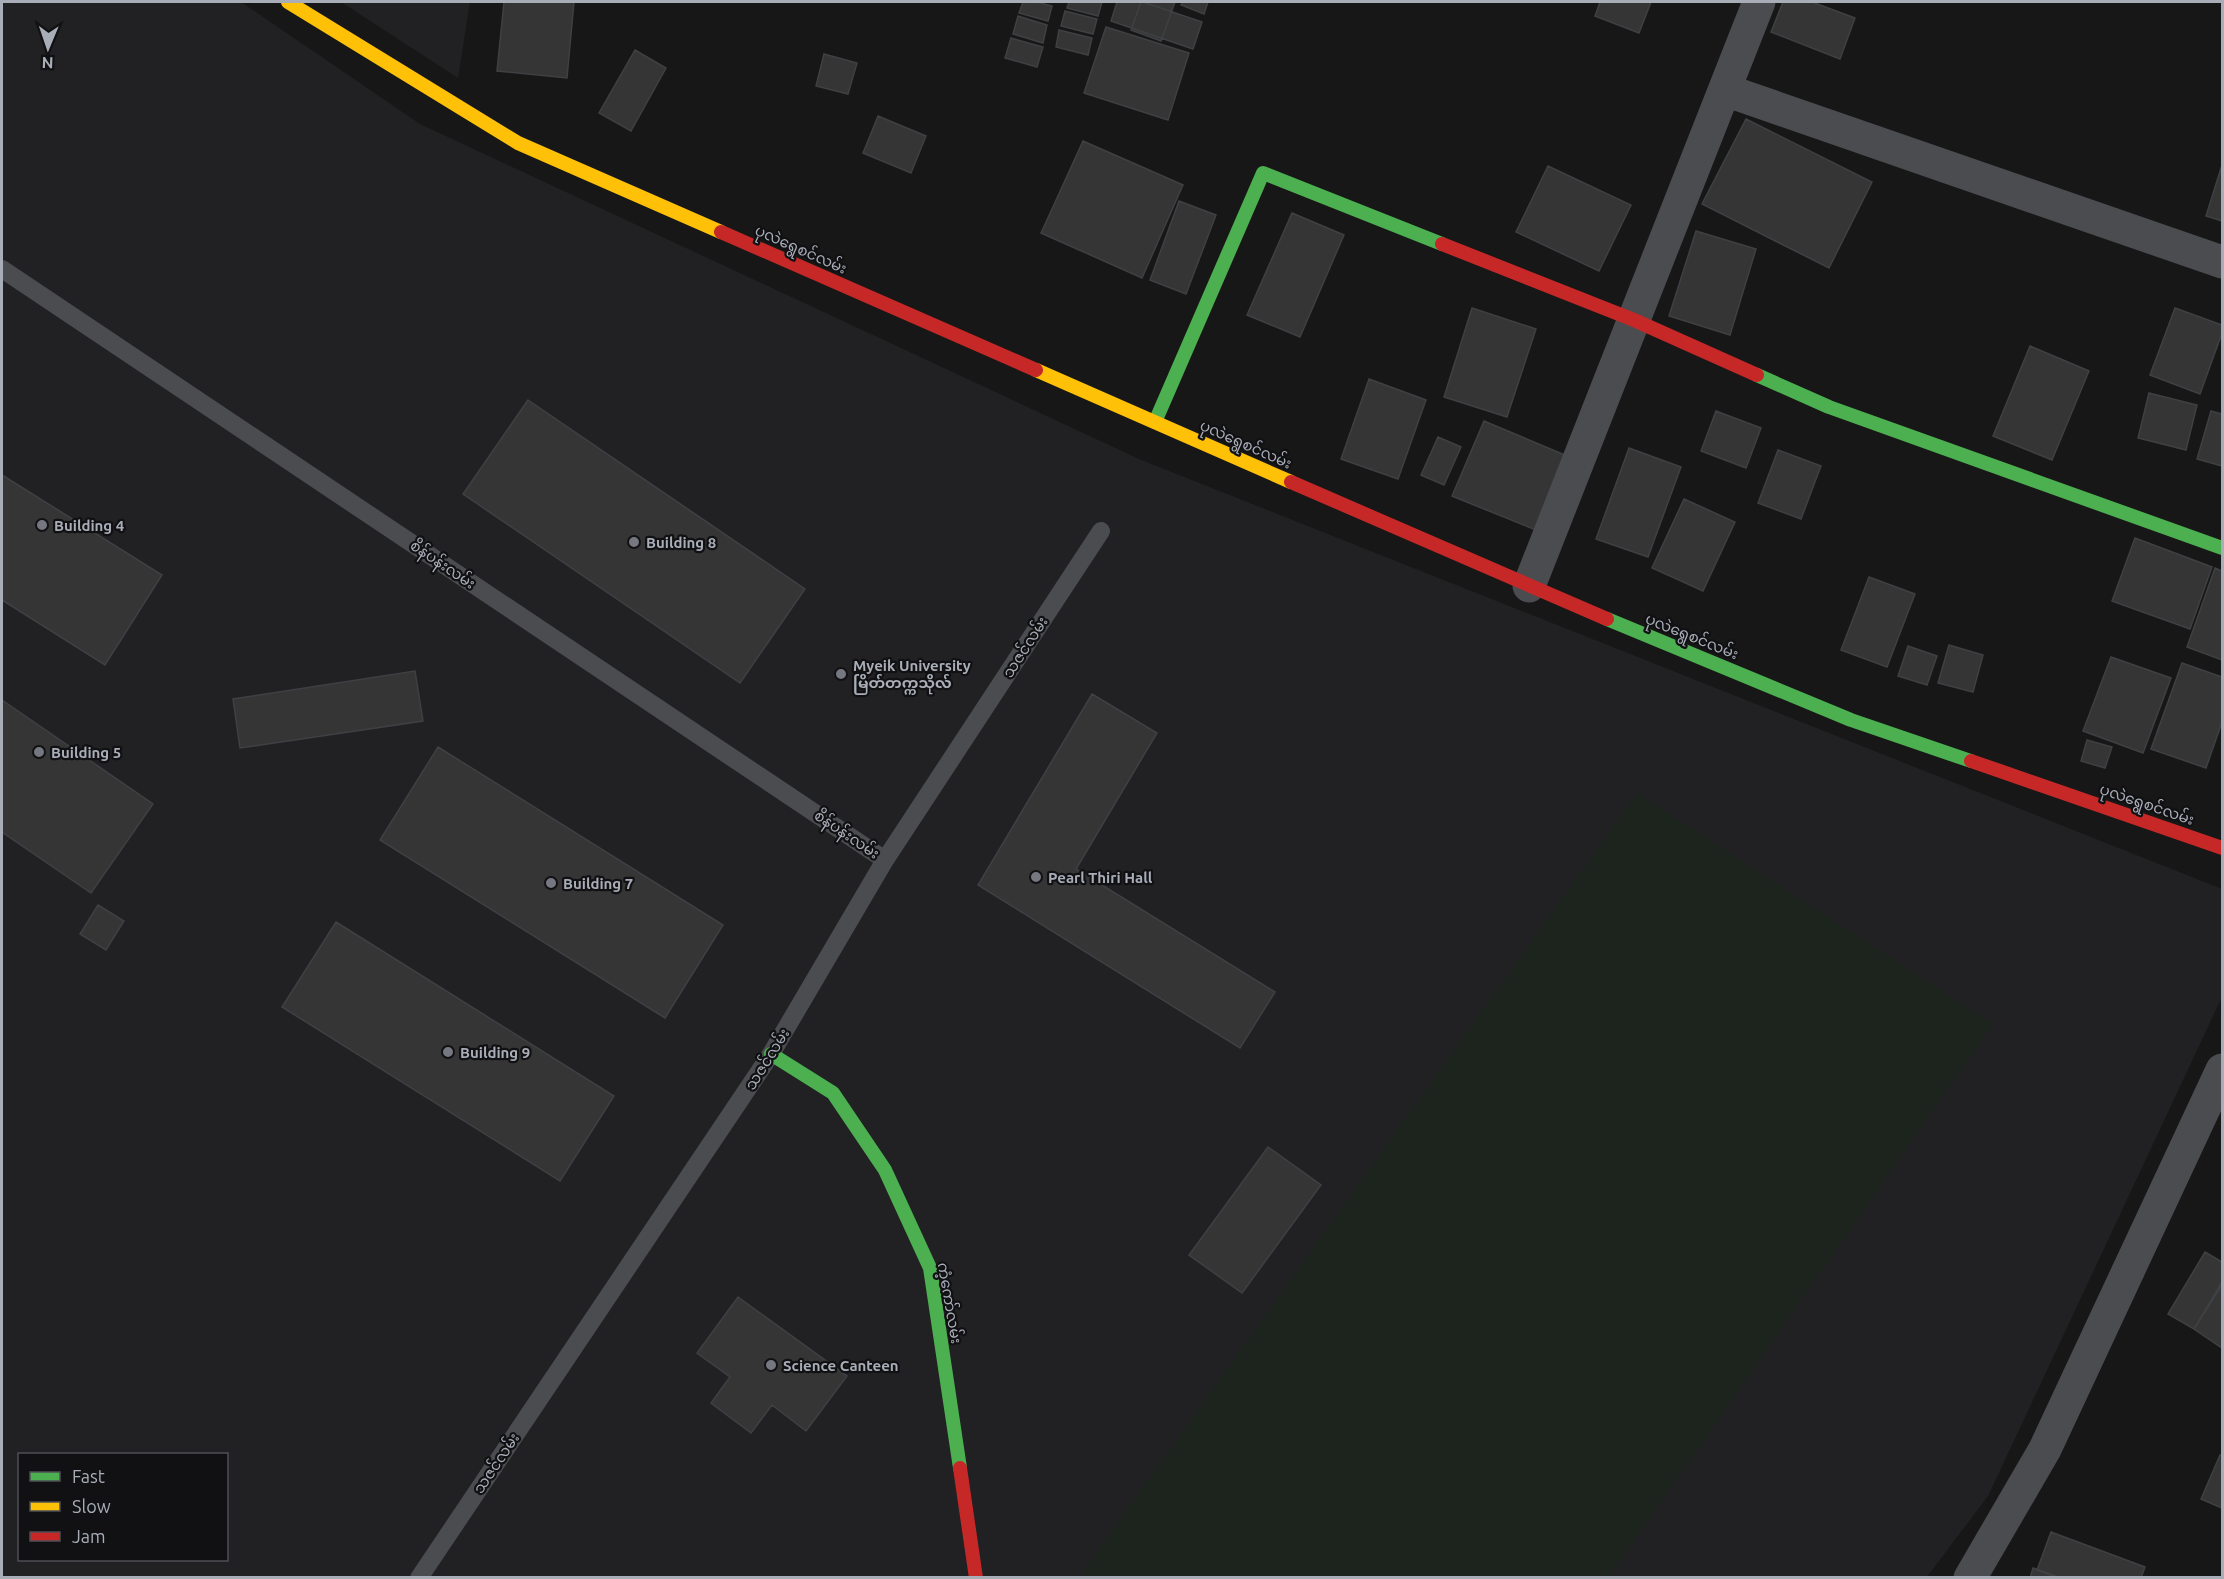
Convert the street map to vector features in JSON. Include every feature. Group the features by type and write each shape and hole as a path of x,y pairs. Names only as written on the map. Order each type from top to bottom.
{"street":[{"name":"ပုလဲရွေစင်လမ်း","path":"288,2 518,142 1529,586 1851,720 2223,848"},
{"path":"1529,586 1760,2"},
{"path":"1725,90 2223,262"},
{"path":"1155,422 1263,174 1634,320 1829,407 2223,548"},
{"name":"ကံ့ကော်လမ်း","path":"771,1054 833,1093 885,1170 930,1268 976,1578"},
{"path":"1970,1578 2045,1449 2223,1070"}],"lane":[{"name":"စိန်ပန်းလမ်း","path":"2,269 885,860"},
{"name":"သဇင်လမ်း","path":"425,1575 771,1054 885,860 1101,531"}],"shaded area":[{"name":"Myeik University မြိတ်တက္ကသိုလ်","path":"2,2 241,2 420,124 1139,459 2222,889 2222,997 1988,1496 1927,1577 2,1578"},
{"path":"341,2 470,2 458,78"},
{"path":"1637,793 1993,1024 1609,1577 1079,1577"}],"building":[{"path":"504,2 574,2 567,78 497,71"},
{"path":"1023,2 1037,2 1052,6 1048,21 1019,13"},
{"path":"1069,2 1102,2 1098,16 1067,8"},
{"path":"1117,2 1143,2 1202,22 1193,49 1111,21"},
{"path":"1141,2 1175,2 1161,41 1131,30"},
{"path":"1183,2 1208,2 1204,14 1181,5"},
{"path":"1600,2 1651,2 1639,33 1595,16"},
{"path":"1783,2 1812,2 1855,18 1840,59 1771,32"},
{"path":"1065,11 1097,19 1093,34 1061,26"},
{"path":"1018,16 1047,25 1043,43 1013,34"},
{"path":"1106,27 1189,53 1168,120 1084,93"},
{"path":"1059,30 1092,38 1088,55 1056,47"},
{"path":"1011,38 1043,47 1037,67 1005,58"},
{"path":"635,50 666,68 631,131 599,113"},
{"path":"824,54 857,63 848,94 816,86"},
{"path":"878,116 926,136 911,173 863,153"},
{"path":"1746,119 1872,182 1829,268 1702,204"},
{"path":"1083,141 1183,185 1142,278 1041,233"},
{"path":"2222,165 2222,221 2206,216"},
{"path":"1548,166 1631,205 1599,271 1516,232"},
{"path":"1179,201 1216,215 1186,294 1150,280"},
{"path":"1292,213 1344,235 1300,337 1247,315"},
{"path":"1696,231 1756,249 1730,335 1669,316"},
{"path":"1472,308 1536,329 1507,417 1444,397"},
{"path":"2175,308 2222,325 2222,333 2200,394 2150,375"},
{"path":"2030,346 2089,371 2052,460 1993,436"},
{"path":"1369,379 1426,400 1398,479 1341,459"},
{"path":"2149,393 2197,405 2186,450 2138,438"},
{"name":"Building 8","path":"528,400 805,589 740,683 463,494"},
{"path":"1716,411 1761,428 1746,468 1701,451"},
{"path":"2211,411 2222,414 2222,466 2197,459"},
{"path":"1484,421 1579,461 1548,535 1452,496"},
{"path":"1438,437 1461,447 1444,485 1421,475"},
{"path":"1629,448 1681,467 1648,557 1596,539"},
{"path":"1778,450 1821,466 1801,519 1758,503"},
{"name":"Building 4","path":"2,475 162,575 105,665 2,600"},
{"path":"1684,499 1735,522 1703,591 1652,568"},
{"path":"2135,538 2212,567 2190,629 2112,601"},
{"path":"2215,568 2222,571 2222,660 2187,647"},
{"path":"1869,577 1915,594 1887,667 1841,650"},
{"path":"1949,645 1983,655 1973,692 1938,683"},
{"path":"1908,646 1937,656 1927,685 1898,676"},
{"path":"2111,657 2171,678 2143,753 2083,731"},
{"path":"2182,663 2222,677 2222,722 2206,768 2151,749"},
{"path":"415,671 423,721 240,748 233,699"},
{"name":"Pearl Thiri Hall","path":"1092,694 1157,733 1076,869 1275,992 1240,1048 978,885"},
{"name":"Building 5","path":"2,700 153,804 91,893 2,832"},
{"path":"2087,740 2112,747 2105,768 2081,761"},
{"name":"Building 7","path":"438,747 723,925 665,1018 380,840"},
{"path":"98,905 124,921 106,950 80,934"},
{"name":"Building 9","path":"336,922 614,1096 560,1181 282,1007"},
{"path":"1268,1147 1321,1185 1242,1293 1189,1255"},
{"path":"2205,1252 2222,1262 2222,1282 2194,1329 2168,1314"},
{"path":"2222,1285 2222,1348 2194,1329"},
{"name":"Science Canteen","path":"738,1297 847,1376 806,1431 772,1405 751,1433 711,1403 730,1377 697,1353"},
{"path":"2220,1455 2222,1456 2222,1508 2201,1499"},
{"path":"2051,1532 2145,1567 2141,1578 2058,1578 2037,1570"},
{"path":"2033,1568 2061,1578 2030,1578"}],"traffic: fast":[{"path":"1155,422 1263,173 1442,244"},
{"path":"1757,375 1829,407 2222,548"},
{"path":"1607,619 1851,720 1971,761"},
{"path":"771,1054 833,1093 885,1170 930,1268 960,1468"}],"traffic: slow":[{"path":"288,2 518,143 721,232"},
{"path":"1036,370 1291,482"}],"traffic: jam":[{"path":"721,232 1036,370"},
{"path":"1442,244 1634,320 1757,375"},
{"path":"1291,482 1607,619"},
{"path":"1971,761 2222,848"},
{"path":"960,1468 976,1578"}],"place":[{"name":"Building 4","path":"42,525"},
{"name":"Building 8","path":"634,542"},
{"name":"Myeik University မြိတ်တက္ကသိုလ်","path":"841,674"},
{"name":"Building 5","path":"39,752"},
{"name":"Pearl Thiri Hall","path":"1036,877"},
{"name":"Building 7","path":"551,883"},
{"name":"Building 9","path":"448,1052"},
{"name":"Science Canteen","path":"771,1365"}]}
